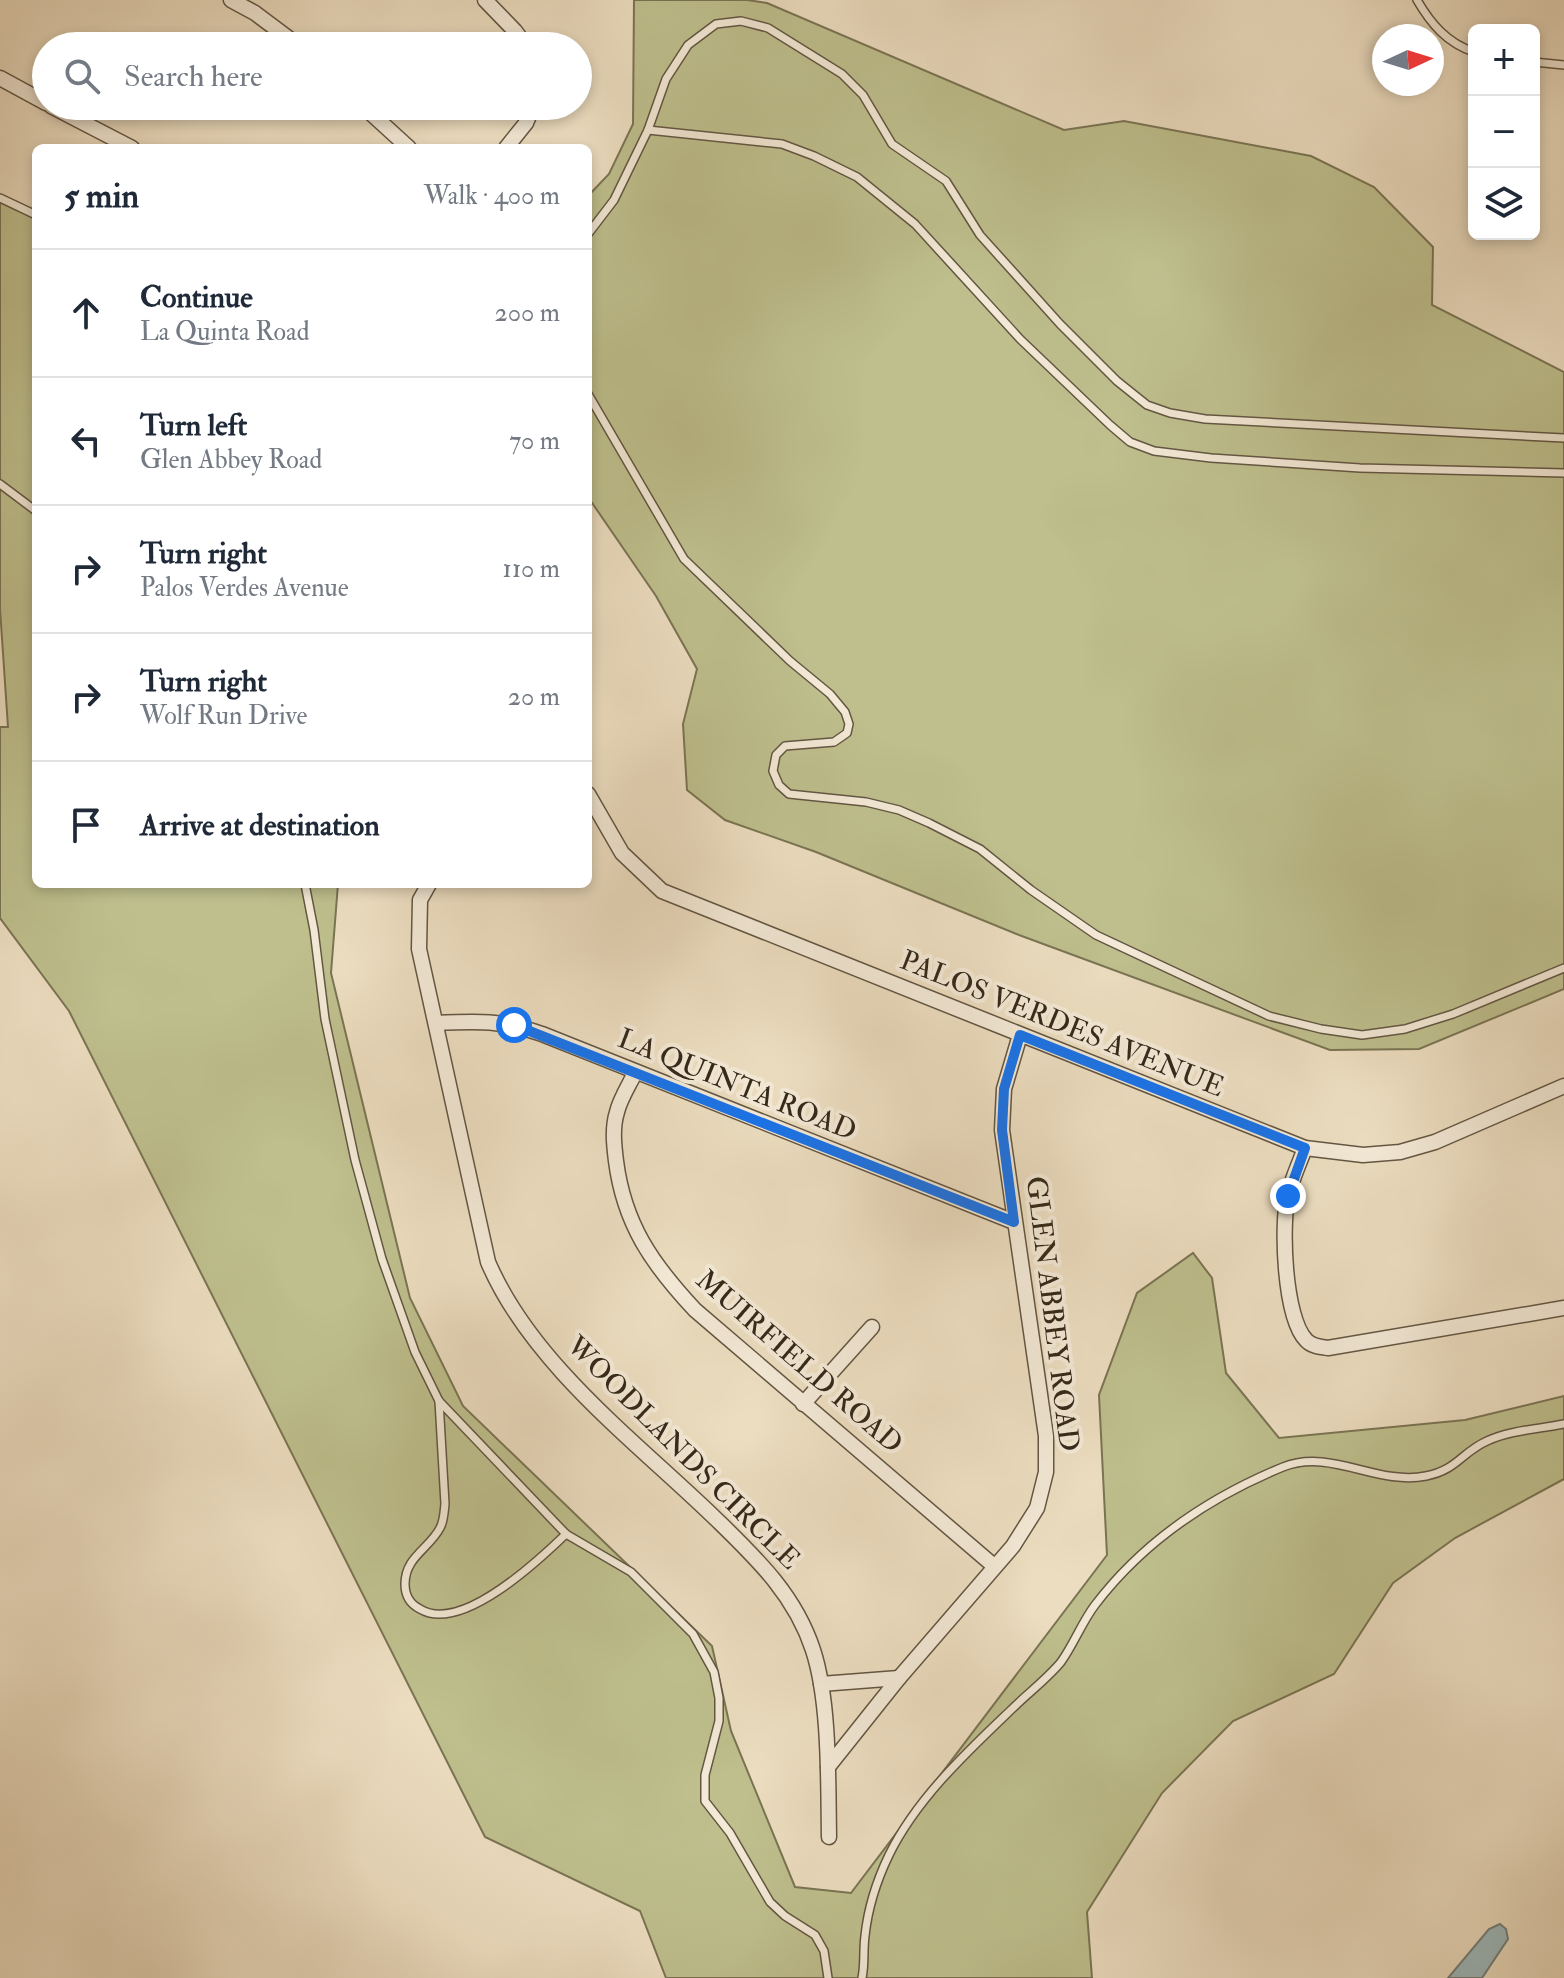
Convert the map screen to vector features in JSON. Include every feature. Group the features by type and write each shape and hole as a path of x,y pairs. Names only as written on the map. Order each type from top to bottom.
{"street":[{"path":"231,0 280,32"},
{"path":"485,0 516,32"},
{"path":"0,78 32,95"},
{"path":"78,120 124,144"},
{"path":"378,120 405,144"},
{"path":"509,144 527,120"},
{"name":"PALOS VERDES AVENUE","path":"592,806 622,853 662,891 1305,1148 1363,1155 1400,1152 1435,1142 1564,1086"},
{"name":"WOODLANDS CIRCLE","path":"427,888 420,900 419,949 488,1262 497,1282 531,1333 570,1381 666,1470 782,1587 801,1619 821,1684 828,1767 829,1837"},
{"name":"LA QUINTA ROAD","path":"436,1023 485,1020 514,1025 1014,1222"},
{"name":"GLEN ABBEY ROAD","path":"828,1767 899,1678 1013,1546 1037,1508 1046,1472 1046,1436 1002,1130 1004,1089 1020,1035"},
{"name":"MUIRFIELD ROAD","path":"635,1073 617,1112 613,1142 620,1191 636,1232 666,1279 695,1310 994,1566"},
{"path":"1305,1148 1288,1196 1283,1244 1286,1275 1299,1331 1307,1342 1328,1348 1564,1308"},
{"path":"803,1404 872,1327"},
{"path":"821,1684 899,1678"}],"lane":[{"path":"1417,0 1430,21 1456,46 1468,50"},
{"path":"592,229 614,200 648,130 666,79 688,45 716,24 741,21 768,28 842,74 863,95 892,144 946,181 980,235 1060,324 1117,381 1147,405 1205,419 1564,438"},
{"path":"1540,63 1564,65"},
{"path":"648,130 782,144 857,177 915,224 1020,339 1110,425 1130,442 1154,451 1360,468 1564,473"},
{"path":"0,198 32,213"},
{"path":"592,401 684,559 790,661 830,694 845,712 849,724 847,733 834,742 785,746 776,755 773,771 779,785 789,794 866,802 899,810 980,849 1031,890 1096,935 1269,1016 1321,1029 1362,1035 1405,1029 1453,1014 1564,968"},
{"path":"0,484 32,508"},
{"path":"306,888 325,1019 355,1160 382,1259 415,1352 439,1401 566,1534 631,1572 693,1634 714,1672 719,1698 719,1721 705,1775 705,1801 730,1833 770,1902 815,1935 824,1951 828,1978"},
{"path":"439,1401 445,1504 443,1520 439,1530 411,1561 405,1588 409,1600 420,1610 444,1614 486,1598 508,1586 566,1534"},
{"path":"862,1978 870,1897 890,1854 912,1818 937,1786 1061,1661 1094,1606 1125,1569 1150,1546 1188,1517 1237,1488 1287,1465 1319,1462 1342,1464 1394,1477 1424,1477 1452,1468 1488,1440 1564,1424"}],"green space":[{"path":"634,0 747,0 767,3 1064,130 1124,121 1311,156 1374,187 1433,247 1432,305 1564,372 1564,989 1419,1049 1330,1050 1019,935 816,852 725,820 687,790 683,724 697,669 656,596 592,503 592,192 609,174 633,124"},
{"path":"0,198 32,213 32,888 338,888 331,973 410,1298 463,1406 712,1646 731,1731 795,1887 851,1893 1107,1555 1099,1395 1137,1293 1193,1253 1212,1278 1226,1373 1279,1438 1465,1420 1564,1396 1564,1479 1455,1538 1393,1583 1334,1674 1233,1721 1162,1793 1087,1912 1092,1978 666,1978 640,1911 485,1837 69,1011 0,918 0,727 8,727 0,609"}],"water":[{"path":"1500,1924 1506,1929 1508,1939 1482,1978 1448,1978 1489,1929"}],"route":[{"path":"514,1025 1014,1222 1002,1130 1004,1089 1020,1035 1305,1148 1288,1196"}]}
